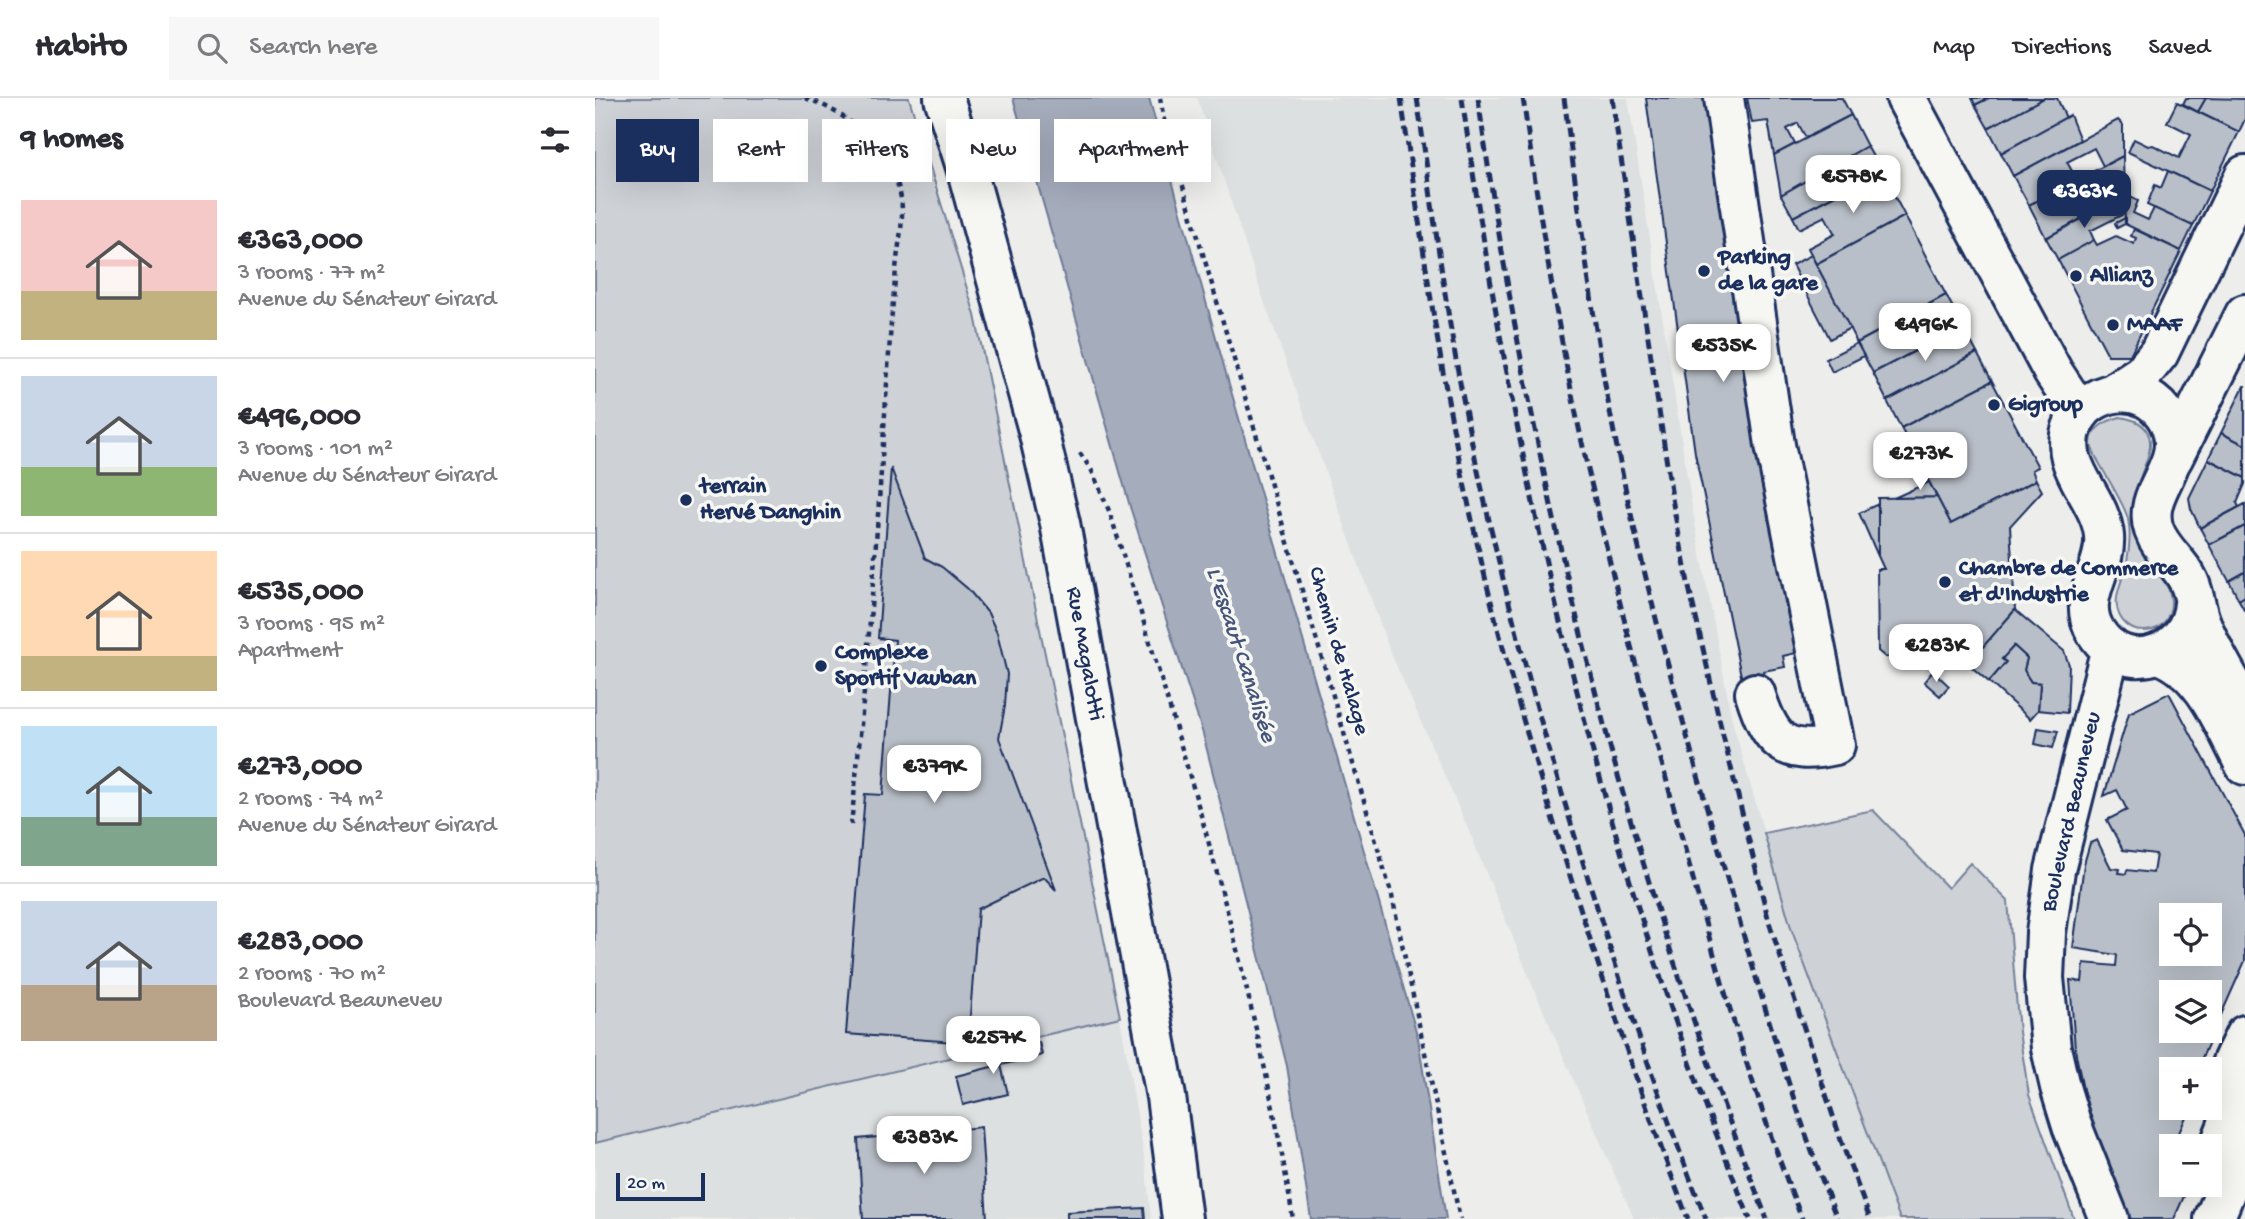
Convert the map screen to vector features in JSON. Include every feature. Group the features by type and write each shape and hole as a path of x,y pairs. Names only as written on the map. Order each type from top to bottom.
{"main road":[{"name":"Rue Magalotti","path":"944,98 966,167 1058,512 1166,1097 1182,1219"},
{"path":"1724,98 1777,456 1835,745 1809,750 1786,744 1769,729 1755,693"},
{"path":"1906,98 2053,372 2080,413"},
{"path":"2194,603 2193,616 2185,634 2176,644 2159,654 2134,656 2121,653 2111,648 2096,632 2088,608 2090,589 2104,546 2101,522 2074,468 2069,443 2071,430 2080,413 2095,400 2113,393 2142,374 2159,353 2245,175"},
{"path":"2245,314 2173,458 2152,508 2152,523 2161,545 2188,578 2204,632 2245,707"},
{"path":"2113,393 2139,395 2160,409 2173,432 2173,458"},
{"name":"Boulevard Beauneveu","path":"2109,1219 2072,1126 2060,1087 2051,1048 2044,978 2046,933 2055,870 2111,648"},
{"path":"2159,654 2177,662 2200,685 2245,765"},
{"path":"2222,1139 2237,1096 2227,1081 2228,1074 2245,1035"},
{"path":"2214,1219 2245,1145"},
{"path":"2189,1219 2198,1197"}],"path":[{"path":"805,98 822,101 852,121 870,140 898,185 903,211 893,293 851,825"},
{"name":"Chemin de Halage","path":"1160,98 1173,152 1392,896 1460,1219"},
{"path":"1073,442 1092,471 1110,513 1186,760 1241,971 1293,1219"}],"shaded area":[{"name":"Complexe Sportif Vauban","path":"595,98 909,98 915,119 822,119 822,182 932,182 932,174 975,315 1120,1017 595,1143"},
{"path":"1197,98 1628,98 1692,506 1732,720 1792,931 1900,1219 1634,1219 1389,649 1262,296 1211,141 1211,119 1204,119"},
{"path":"2120,417 2141,424 2147,431 2150,442 2138,487 2139,525 2145,551 2167,586 2171,599 2167,618 2152,630 2135,630 2123,622 2117,608 2128,555 2128,519 2091,443 2097,429"},
{"path":"1873,810 1948,888 1970,863 2008,901 2019,1032 2029,1095 2074,1219 1900,1219 1792,931 1764,833"},
{"path":"1120,1017 1146,1167 1151,1219 595,1219 595,1143"}],"water":[{"name":"L'Escaut Canalisée","path":"1013,98 1149,98 1155,119 1054,119 1054,182 1172,182 1418,1038 1446,1219 1311,1219 1287,1066 1203,734 1131,510 1037,182 1040,182 1040,119 1019,119"}],"building":[{"name":"Parking de la gare","path":"1646,98 1714,98 1800,652 1783,656 1785,667 1763,671 1767,691 1745,695 1695,453"},
{"path":"1747,98 1842,98 1851,115 1806,138 1798,123 1787,129 1795,144 1774,155 1768,121 1752,123"},
{"path":"1972,98 1989,98 1975,105"},
{"path":"1989,98 2043,99 1988,128 1975,105"},
{"path":"2044,98 2057,98 2066,118 2001,153 1988,128"},
{"path":"2186,98 2206,98 2198,112 2183,104"},
{"path":"2206,98 2245,99 2245,119 2239,132 2198,112"},
{"path":"2177,102 2239,132 2210,191 2128,152 2134,139 2179,158 2191,134 2167,122"},
{"path":"1851,115 1867,146 1781,195 1774,155"},
{"path":"2070,115 2080,140 2013,176 2001,153"},
{"path":"2118,120 2123,125 2123,156 2103,166 2094,148 2067,162 2077,180 2029,205 2013,176"},
{"path":"1867,146 1881,171 1793,217 1781,195"},
{"path":"2123,156 2124,196 2046,238 2029,205"},
{"path":"1881,171 1905,216 1816,264 1808,248 1835,234 1825,216 1799,229 1793,217"},
{"path":"2168,171 2210,191 2193,226 2147,205 2155,185 2161,188"},
{"path":"2124,194 2138,201 2133,213 2148,220 2154,208 2193,226 2181,251 2125,224"},
{"path":"2124,196 2124,214 2090,231 2094,240 2058,260 2046,238"},
{"path":"1905,216 1946,295 1857,343 1816,264"},
{"path":"2125,218 2125,224 2117,228 2115,223"},
{"path":"2134,229 2181,251 2130,355 2108,355 2058,260 2094,240 2097,245 2116,236 2134,244 2136,238 2131,236"},
{"path":"1811,255 1850,328 1830,339 1792,265"},
{"path":"1946,295 1963,326 1873,373 1857,343"},
{"path":"1963,326 1977,353 1887,401 1873,373"},
{"path":"1857,343 1864,356 1832,372 1826,359"},
{"path":"1977,353 1992,381 1901,428 1887,401"},
{"path":"1992,381 2038,467 2032,470 2036,480 1951,524 1901,428"},
{"path":"2245,386 2245,445 2221,433"},
{"path":"2221,433 2245,445 2245,478 2208,459"},
{"path":"2208,459 2245,478 2245,484 2237,503 2239,507 2200,528 2189,498"},
{"path":"891,468 925,558 942,567 968,589 988,613 997,633 1007,674 999,738 1056,890 1044,877 978,909 968,1043 846,1034 865,794 883,795 895,640 878,638"},
{"name":"Chambre de Commerce et d'Industrie","path":"2036,480 2042,491 2010,526 2015,610 1975,657 1960,643 1940,655 1920,658 1885,657 1878,651 1877,569 1884,569 1878,556 1878,498 1937,497 1951,524"},
{"path":"1929,482 1937,497 1894,498"},
{"path":"1878,504 1878,556 1859,513"},
{"path":"2245,504 2245,526 2209,545 2200,528"},
{"path":"2245,526 2245,572 2229,581 2209,545"},
{"path":"2245,572 2245,596 2239,600 2229,581"},
{"path":"2245,596 2245,611 2239,600"},
{"path":"2015,610 2064,651 2069,665 2067,713 2038,710 2040,683 2031,682 2024,670 2027,658 2014,646 2002,659 2006,662 1989,682 1968,664"},
{"path":"2014,646 2027,658 2024,670 2031,682 2040,683 2038,710 2030,719 1989,682 2006,662 2002,659"},
{"path":"1933,671 1949,686 1940,696 1924,682"},
{"path":"2169,693 2245,835 2245,961 2222,1013 2222,980 2159,980 2159,1043 2209,1043 2202,1057 2159,1057 2159,1120 2185,1120 2178,1134 2159,1134 2159,1197 2184,1197 2174,1219 2127,1217 2094,1128 2075,1049 2070,980 2082,982 2084,963 2116,966 2117,955 2073,948 2084,864 2090,843 2097,840 2111,868 2120,869 2119,873 2126,874 2127,870 2153,873 2156,854 2123,850 2107,820 2127,810 2117,790 2104,796 2129,713"},
{"path":"2038,728 2058,731 2053,748 2035,744"},
{"path":"1039,1042 1042,1055 1001,1065 1008,1094 963,1105 956,1076 999,1065 996,1053"},
{"path":"981,1127 987,1219 863,1219 858,1139"},
{"path":"1144,1208 1145,1219 1067,1219 1067,1212"}],"railway":[{"path":"1401,98 1452,422 1494,614 1529,741 1595,955 1688,1219"},
{"path":"1417,98 1465,409 1522,653 1556,774 1632,1017 1706,1219"},
{"path":"1462,98 1509,384 1571,668 1651,947 1698,1084 1750,1219"},
{"path":"1478,98 1526,385 1589,667 1627,807 1669,945 1715,1083 1767,1219"},
{"path":"1523,98 1568,374 1618,594 1732,1016 1802,1219"},
{"path":"1564,98 1600,357 1627,498 1653,608 1697,773 1766,1010 1806,1136 1837,1219"},
{"path":"1612,98 1673,504 1719,719 1769,922 1870,1219"}],"place":[{"name":"Parking de la gare","path":"1704,271"},
{"name":"Allianz","path":"2076,276"},
{"name":"MAAF","path":"2113,325"},
{"name":"Gigroup","path":"1994,405"},
{"name":"terrain Hervé Danghin","path":"686,500"},
{"name":"Chambre de Commerce et d'Industrie","path":"1945,582"},
{"name":"Complexe Sportif Vauban","path":"821,666"}]}
